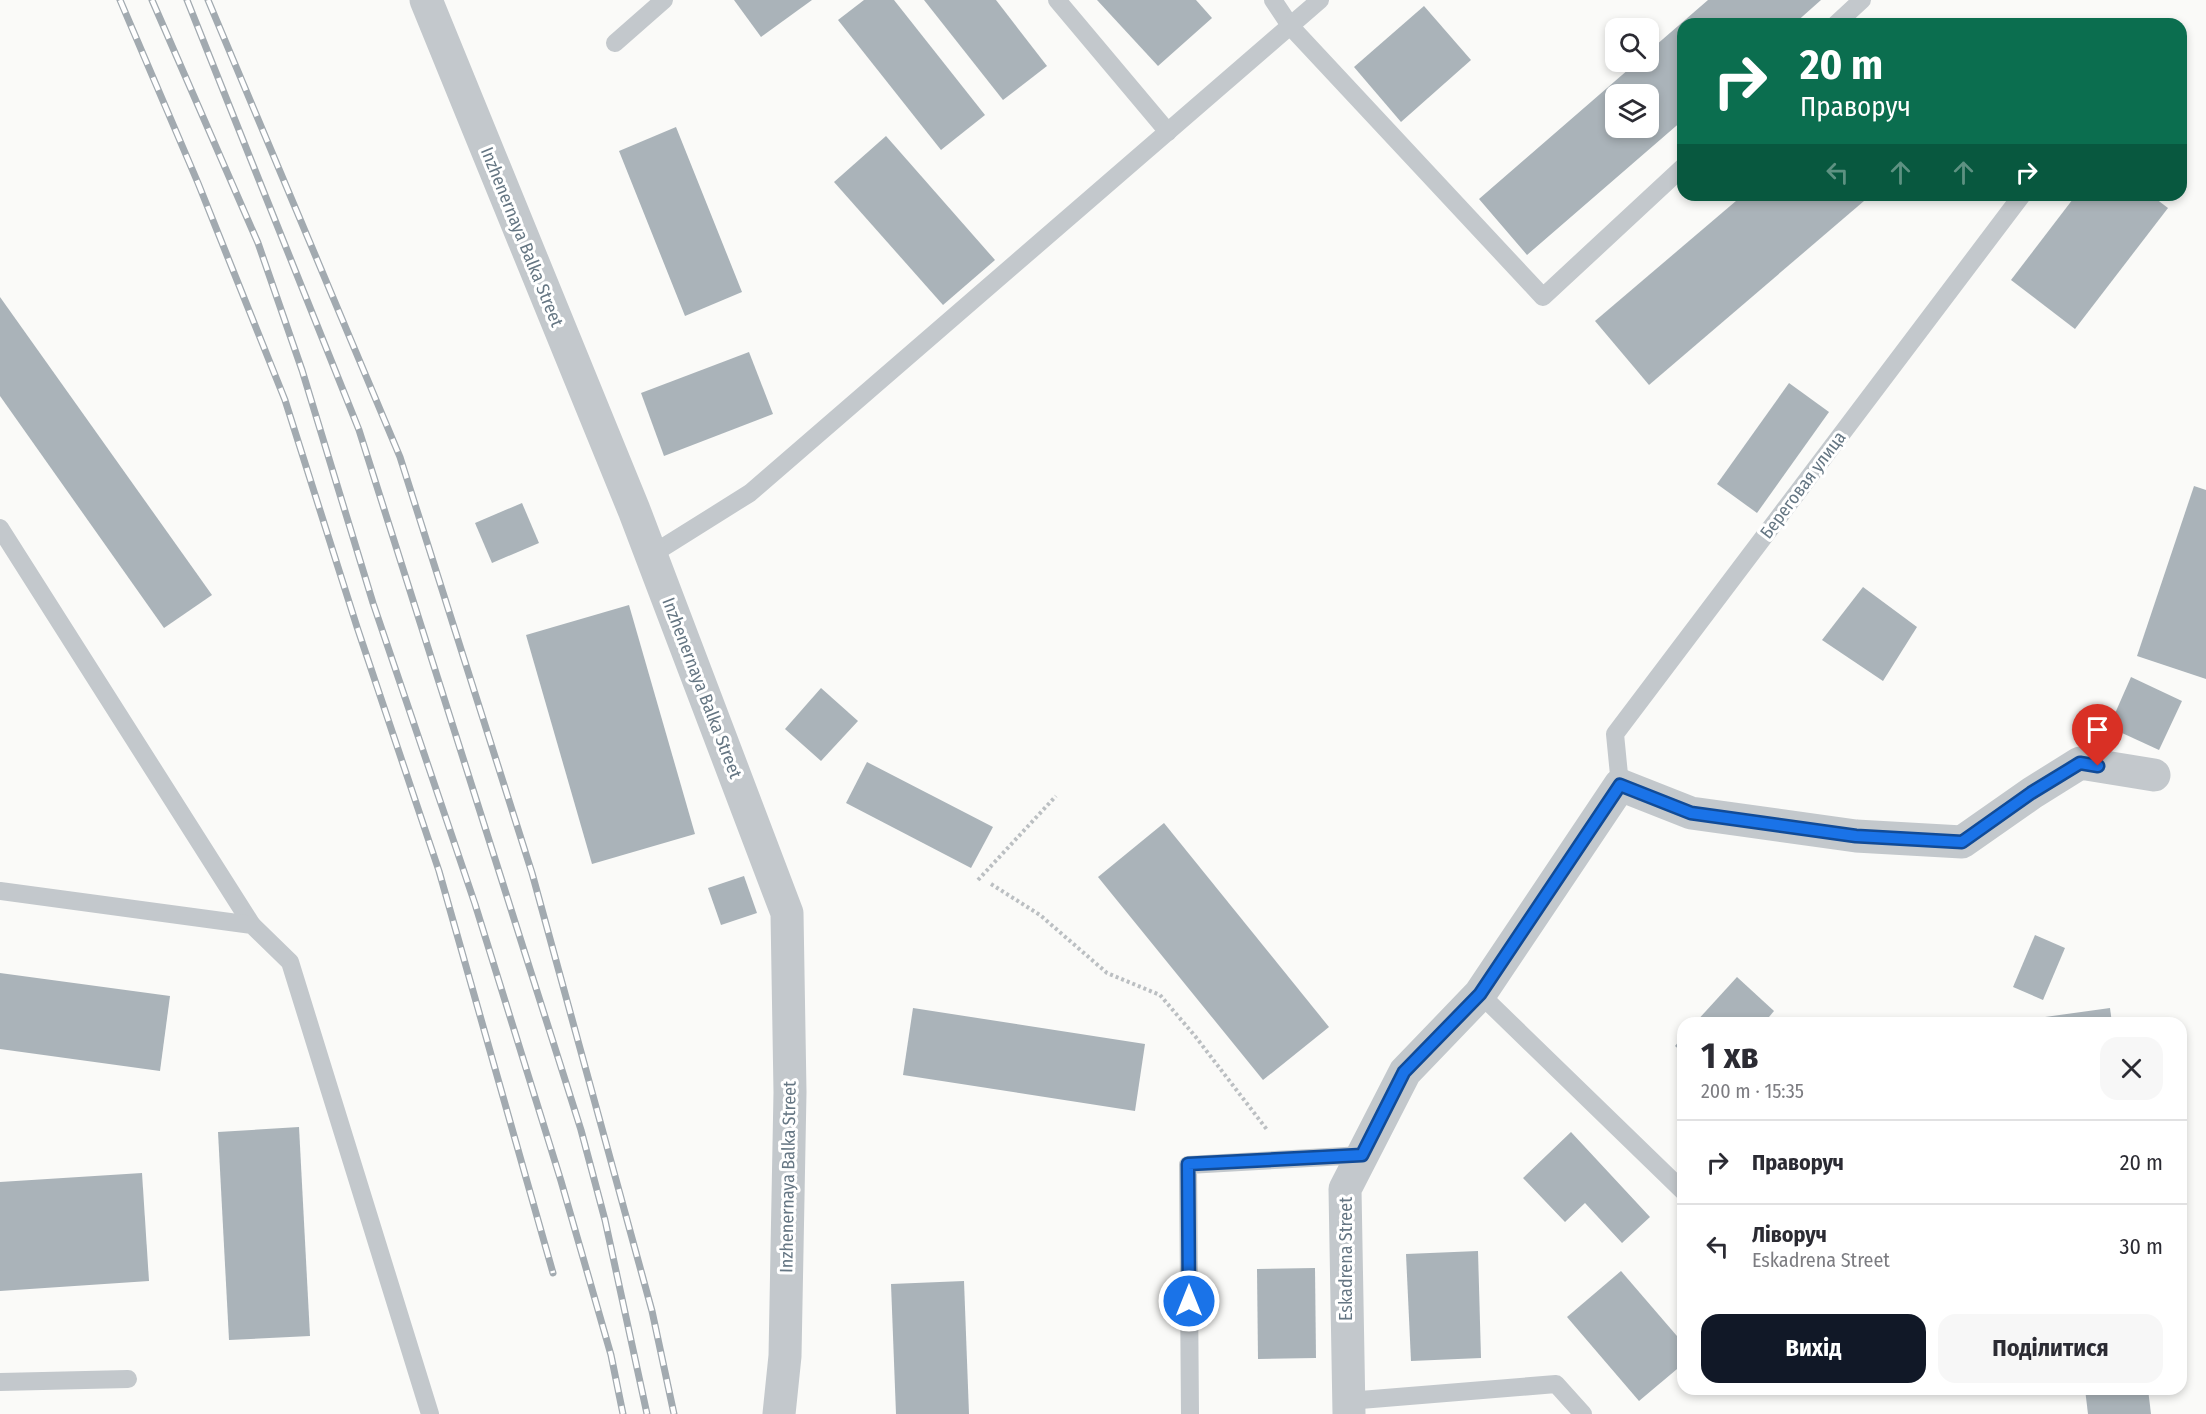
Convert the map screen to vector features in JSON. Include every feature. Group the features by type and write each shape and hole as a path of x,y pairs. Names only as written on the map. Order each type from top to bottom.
{"street":[{"name":"Inzhenernaya Balka Street","path":"426,0 651,555 787,913 790,1092 785,1356 779,1414"},
{"path":"1620,785 1691,813 1856,836 1962,842 2031,793 2080,763 2154,775"},
{"name":"Eskadrena Street","path":"1349,1407 1345,1189 1404,1072 1480,994 1620,785"}],"lane":[{"path":"615,43 664,0"},
{"path":"1057,0 1168,132"},
{"path":"1273,0 1291,27 1543,297 1677,173"},
{"path":"651,555 750,493 1320,0"},
{"path":"1842,18 1862,0"},
{"name":"Береговая улица","path":"1620,785 1615,734 2017,201"},
{"path":"0,528 252,925 290,962 430,1414"},
{"path":"0,891 252,925"},
{"path":"1480,994 1677,1185"},
{"path":"1190,1414 1188,1164 1362,1155"},
{"path":"0,1383 128,1379"},
{"path":"1349,1407 1556,1384 1583,1414"}],"path":[{"path":"978,880 1056,796"},
{"path":"991,884 1040,915 1107,973 1160,995 1195,1036 1272,1137 1300,1158"}],"building":[{"path":"734,0 812,0 761,37"},
{"path":"864,0 894,0 985,115 941,150 838,20"},
{"path":"924,0 996,0 1047,66 1003,100"},
{"path":"1097,0 1196,0 1212,18 1158,66"},
{"path":"1708,0 1821,0 1801,18 1687,18"},
{"path":"1424,6 1471,60 1401,122 1354,67"},
{"path":"1677,27 1677,125 1527,255 1479,199 1605,90 1605,138 1659,138 1659,84 1612,84 1625,72 1659,72 1659,42"},
{"path":"676,127 742,292 685,316 619,151"},
{"path":"886,136 995,260 943,305 834,182"},
{"path":"1736,201 1864,201 1649,385 1595,321"},
{"path":"2071,201 2159,201 2168,208 2075,329 2011,280"},
{"path":"0,297 212,595 164,628 0,396"},
{"path":"749,352 773,414 664,456 641,393"},
{"path":"1789,383 1829,412 1757,513 1717,484"},
{"path":"2194,486 2206,490 2206,679 2137,656"},
{"path":"522,503 539,543 492,563 475,523"},
{"path":"1863,587 1917,627 1883,681 1822,640"},
{"path":"629,605 695,834 592,864 526,635"},
{"path":"2131,677 2182,701 2159,750 2109,727"},
{"path":"821,688 858,721 821,761 785,729"},
{"path":"867,762 993,827 971,868 846,803"},
{"path":"1164,823 1329,1027 1263,1080 1098,877"},
{"path":"744,876 757,913 721,925 708,888"},
{"path":"2035,935 2065,948 2043,1000 2013,987"},
{"path":"0,973 170,996 160,1071 0,1049"},
{"path":"1737,977 1774,1011 1769,1017 1700,1017"},
{"path":"913,1008 1145,1044 1135,1111 903,1075"},
{"path":"2110,1008 2111,1017 2045,1017"},
{"path":"299,1127 310,1336 229,1340 218,1132"},
{"path":"1571,1132 1650,1217 1622,1243 1585,1203 1565,1222 1523,1178"},
{"path":"142,1173 149,1281 0,1291 0,1182"},
{"path":"1478,1251 1481,1358 1411,1361 1406,1254"},
{"path":"1315,1268 1316,1358 1258,1359 1257,1269"},
{"path":"1621,1271 1677,1336 1677,1369 1639,1401 1567,1317"},
{"path":"964,1281 969,1414 896,1414 891,1284"},
{"path":"2086,1395 2149,1395 2151,1414 2088,1414"}],"railway":[{"path":"120,0 198,183 285,400 357,627 439,871 553,1273"},
{"path":"152,0 258,243 302,370 373,603 475,904 561,1181 611,1355 623,1414"},
{"path":"187,0 359,430 581,1130 605,1220 647,1414"},
{"path":"208,0 400,457 532,873 652,1311 674,1414"}],"route":[{"path":"1189,1301 1188,1164 1362,1155 1404,1072 1480,994 1620,785 1691,813 1856,836 1962,842 2031,793 2080,763 2098,766"}]}
